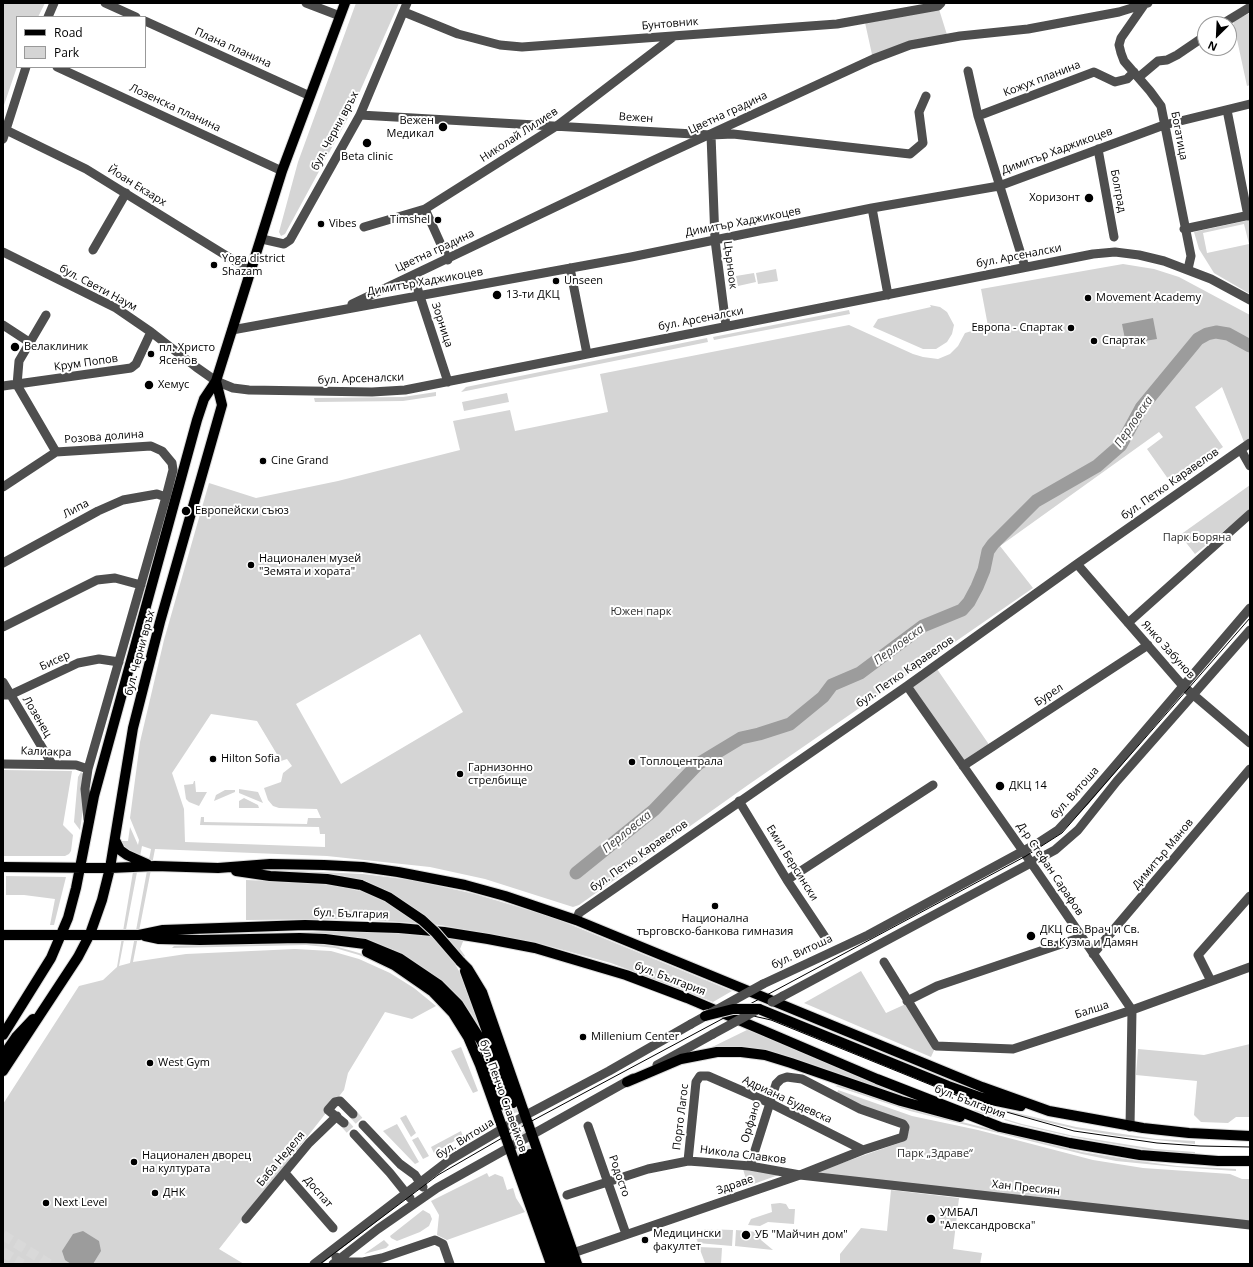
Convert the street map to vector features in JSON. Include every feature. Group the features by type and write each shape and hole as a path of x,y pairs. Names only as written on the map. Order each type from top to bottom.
{"main road":[{"name":"бул. Черни връх","path":"3,1035 48,964 61,935 75,894 100,773 197,420 204,399 216,381 262,239 282,171 345,3"},
{"name":"бул. Черни връх","path":"46,1008 78,957 90,934 102,900 115,840 127,758 143,684 222,405 216,381"},
{"path":"115,840 120,850 127,855 137,861 155,866"},
{"name":"бул. България","path":"3,867 110,868 155,866 218,868 270,864 324,865 377,869 465,885 505,896 576,920 974,1084 1049,1111 1130,1127 1189,1133 1250,1136"},
{"name":"бул. Пенчо Славейков","path":"218,868 270,876 327,879 361,885 388,897 422,920 468,969 482,992 577,1264"},
{"name":"бул. България","path":"3,935 139,935 163,930 211,928 305,925 365,926 444,932 535,948 626,975 687,998 877,1079 1000,1127 1070,1143 1140,1155 1218,1161 1250,1161"},
{"name":"бул. Пенчо Славейков","path":"139,935 158,939 186,940 325,939 365,944 382,950 412,966 439,985 458,1004 482,1042 509,1104 480,1011 460,961"},
{"name":"бул. Пенчо Славейков","path":"325,939 363,951 394,965 420,981 446,1005 470,1042 551,1264"},
{"path":"3,1056 25,1027 46,1008"},
{"path":"3,1071 46,1008"},
{"path":"705,1016 733,1009 759,1009 948,1086 982,1098 1049,1111"},
{"path":"627,1082 681,1059 728,1052 766,1055 901,1101 1000,1127"},
{"name":"бул. Пенчо Славейков","path":"560,1264 527,1156 568,1264"}],"street":[{"path":"48,16 54,3"},
{"path":"105,3 134,16"},
{"path":"306,3 340,16"},
{"name":"бул. Черни връх","path":"262,239 284,244 290,240 360,115 407,3"},
{"name":"Бунтовник","path":"404,12 458,34 500,45 522,47 837,24 938,6 941,3"},
{"name":"Богатица","path":"1145,4 1125,32 1119,45 1120,54 1161,106 1184,229 1191,256 1188,269"},
{"name":"Цветна градина","path":"339,310 448,260 842,72 910,45 960,36 1028,29 1119,12 1145,4"},
{"path":"1235,16 1250,7"},
{"name":"Плана планина","path":"146,21 310,96"},
{"name":"Николай Лилиев","path":"364,227 425,209 558,125 673,37"},
{"name":"Кожух планина","path":"978,116 1094,72 1115,82 1127,79 1158,61 1167,60 1177,55 1197,41"},
{"path":"4,135 26,68"},
{"name":"Лозенска планина","path":"59,68 282,171"},
{"path":"968,71 978,116 1025,267"},
{"name":"Вежен","path":"360,115 558,125 711,135 733,134 910,154 923,143 918,112 926,96"},
{"name":"Димитър Хаджикоцев","path":"232,330 570,268 872,208 999,186 1164,125 1250,104"},
{"path":"1184,229 1249,215 1227,110"},
{"name":"Йоан Екзарх","path":"4,135 86,169 251,271"},
{"name":"Църноок","path":"711,135 715,240 726,326"},
{"name":"Болград","path":"1098,149 1114,237"},
{"path":"93,250 126,193"},
{"path":"872,208 888,295"},
{"path":"425,209 448,260"},
{"name":"бул. Свети Наум","path":"3,252 116,308 151,332 216,381"},
{"name":"бул. Арсеналски","path":"216,381 245,390 307,392 405,390 1025,267 1093,254 1115,252 1139,255 1188,269 1250,300"},
{"path":"570,268 587,354"},
{"name":"Зорница","path":"413,275 448,382"},
{"path":"46,315 19,361 18,384 56,452"},
{"path":"3,325 29,342"},
{"name":"Крум Попов","path":"3,386 131,368 136,364 151,332"},
{"name":"бул. Петко Каравелов","path":"576,920 579,913 907,686 1077,564 1250,443"},
{"name":"Розова долина","path":"3,487 56,452 151,446 166,455"},
{"path":"1240,450 1250,466"},
{"name":"бул. Черни връх","path":"89,823 85,789 88,769 166,496 173,467 166,455"},
{"name":"Липа","path":"3,563 98,511 123,500 157,494 166,496"},
{"path":"1128,622 1250,514"},
{"name":"Янко Забунов","path":"1077,564 1183,686 1250,742"},
{"path":"3,627 97,580 115,578 141,585"},
{"name":"бул. Витоша","path":"314,1264 332,1252 448,1161 526,1115 609,1071 763,984 868,935 1046,838 1066,823 1250,608"},
{"path":"336,1262 420,1199 509,1146 627,1082 702,1039 919,922 1032,864 1055,850 1078,830 1117,781 1250,630"},
{"name":"Бурел","path":"963,766 1148,645"},
{"name":"Бисер","path":"6,695 78,663 99,659 119,662"},
{"name":"Лозенец","path":"3,682 6,695 52,764"},
{"name":"Д-р Стефан Сарафов","path":"907,686 1132,1010"},
{"name":"Калиакра","path":"3,764 76,765 88,769"},
{"name":"Димитър Манов","path":"1093,954 1250,768"},
{"path":"787,880 933,785"},
{"name":"Емил Берсински","path":"739,801 787,880 825,937"},
{"path":"1211,981 1198,956 1250,896"},
{"path":"884,962 907,1001 937,986 1082,937"},
{"name":"Балша","path":"907,1001 936,1046 1013,1049 1132,1010 1250,967"},
{"path":"1130,1127 1132,1010"},
{"name":"Адриана Будевска","path":"700,1076 708,1076 770,1103 862,1150"},
{"name":"Порто Лагос","path":"688,1162 696,1082 700,1076"},
{"name":"Орфано","path":"750,1166 776,1084 787,1077 794,1077 821,1087"},
{"path":"821,1087 834,1077"},
{"name":"Здраве","path":"573,1253 800,1175 862,1150 903,1136 905,1130 902,1124 860,1109 821,1087"},
{"path":"344,1123 328,1110 335,1102 340,1101 353,1114"},
{"name":"Баба Неделя","path":"246,1219 309,1143 336,1116"},
{"path":"363,1125 400,1164 421,1183 423,1191 420,1199"},
{"name":"Родосто","path":"588,1126 626,1234"},
{"path":"354,1134 390,1173 405,1195 413,1200 420,1199"},
{"name":"Никола Славков","path":"567,1195 648,1169 688,1162 750,1166 800,1175"},
{"name":"Доспат","path":"285,1173 333,1228"},
{"name":"Хан Пресиян","path":"800,1175 1250,1225"},
{"path":"336,1262 356,1262 382,1258 433,1240 443,1244 450,1264"},
{"path":"332,1252 336,1262"}],"green space":[{"path":"3,3 45,3 38,16 16,16 17,68 3,108"},
{"path":"356,3 399,3 349,116 285,234 281,236 279,232 298,162"},
{"path":"938,6 948,38 873,59 864,18"},
{"path":"1250,13 1250,85 1247,86 1237,40 1237,19"},
{"path":"1250,220 1250,294 1214,273 1199,249 1194,232","holes":["1244,224 1249,244 1207,253 1203,233"]},
{"name":"Южен парк","path":"1123,264 1154,269 1179,277 1250,315 1250,438 1244,442 1222,387 1195,407 1223,447 1171,483 1147,449 1163,437 1159,432 1000,546 1033,588 748,785 579,905 573,907 485,879 430,867 327,856 155,849 133,962 186,954 295,949 331,951 359,959 390,973 414,988 436,1006 412,1019 385,1012 348,1073 344,1090 219,1249 244,1264 3,1264 3,1104 79,986 103,980 117,967 136,854 126,850 121,841 128,841 130,827 138,845 139,840 130,818 140,742 164,640 209,483 256,498 338,481 460,450 453,421 510,410 515,431 608,412 600,374 849,325 913,354 938,359 950,354 958,346 965,333 988,326 981,289","holes":["420,634 463,712 341,784 296,704","211,714 257,721 281,761 287,759 292,766 283,773 281,782 264,788 268,800 273,806 279,808 317,809 321,818 308,818 307,824 204,822 204,817 201,817 200,825 319,827 320,834 325,834 325,847 185,842 184,809 172,773","142,846 151,849 130,963 119,966"]},
{"path":"776,269 778,281 758,284 756,273"},
{"path":"754,273 756,282 738,286 736,276"},
{"path":"930,305 940,307 947,312 954,325 952,334 947,342 936,349 923,349 873,327 878,319 931,307"},
{"path":"849,310 850,314 714,340 713,337"},
{"path":"707,338 708,342 461,392 466,387"},
{"path":"436,392 436,396 403,401 315,402 314,398 403,397"},
{"path":"507,393 509,402 464,411 462,402"},
{"name":"Парк Боряна","path":"1250,485 1250,510 1195,554 1180,535"},
{"path":"937,669 990,746 964,764 911,686"},
{"path":"3,770 72,771 63,825 73,835 71,851 69,854 65,856 3,856"},
{"path":"81,772 83,774 83,809 80,830 74,822 78,777"},
{"path":"194,781 196,792 207,792 199,806 189,802 186,799 184,785 193,784"},
{"path":"239,789 258,792 263,803 239,793"},
{"path":"225,790 235,790 235,792 214,801 216,795"},
{"path":"244,798 258,805 259,808 239,808 239,801"},
{"path":"275,870 363,874 412,880 475,894 552,917 732,991 713,1002 611,963 545,945 440,925 357,919 246,920 246,880 335,885 359,891 362,880 329,875 275,872"},
{"path":"6,876 66,877 54,925 50,925 55,899 24,895 6,895"},
{"path":"335,931 422,934 464,939 460,949 465,956 455,964 467,985 486,1039 471,1013 453,994 382,948 217,935"},
{"path":"306,943 335,946 359,953 379,960 398,973 359,955 335,948 306,945 172,948 174,946"},
{"path":"861,971 886,1013 908,1003 936,1046 931,1057 804,1003"},
{"path":"749,1029 800,1050 904,1097 782,1056 704,1051"},
{"path":"1250,1044 1250,1117 1236,1117 1228,1123 1201,1122 1194,1115 1197,1081 1136,1075 1138,1049 1204,1055"},
{"path":"461,1047 478,1091 473,1093 451,1051"},
{"path":"839,1085 910,1109 1082,1152 1177,1166 1236,1169 1236,1171 1116,1161 1082,1154 910,1111 835,1086"},
{"name":"Парк „Здраве“","path":"838,1090 912,1116 978,1130 1093,1160 1143,1168 1230,1174 1242,1179 1250,1179 1250,1221 813,1173 902,1142 909,1131 906,1123 871,1110 837,1094"},
{"path":"1000,1109 1076,1127 1156,1139 1195,1141 1195,1144 1119,1136 1076,1129 1016,1115"},
{"path":"975,1110 1022,1124 1074,1136 1155,1149 1195,1152 1195,1154 1154,1151 1073,1137 1021,1125 974,1111"},
{"path":"406,1115 416,1133 411,1137 400,1118"},
{"path":"397,1124 419,1162 415,1164 383,1131"},
{"path":"461,1131 463,1136 434,1153 431,1147"},
{"path":"418,1137 429,1156 423,1159 412,1140"},
{"path":"743,1169 784,1173 748,1186"},
{"path":"487,1173 489,1177 495,1174 503,1177 507,1190 513,1188 516,1198 525,1212 447,1240 437,1235 439,1215 431,1201"},
{"path":"891,1190 959,1198 953,1249 982,1253 980,1264 840,1264 840,1254 861,1228 887,1231"},
{"path":"771,1204 786,1204 789,1209 795,1209 794,1224 768,1222 760,1226 748,1225 751,1219 772,1212"},
{"path":"423,1210 430,1214 432,1219 429,1226 420,1232 397,1241 391,1238 390,1236"},
{"path":"705,1229 733,1230 732,1246 698,1243 696,1237"},
{"path":"736,1230 757,1232 761,1240 773,1250 735,1246"},
{"path":"384,1240 389,1245 386,1248 364,1254"},
{"path":"699,1247 722,1248 721,1264 705,1263"}],"shaded area":[{"path":"1153,318 1157,339 1126,344 1122,324"},
{"path":"83,1231 99,1241 101,1251 93,1264 71,1264 65,1260 62,1251 73,1234"}],"waterway":[{"name":"Перловска","path":"576,873 654,810 698,764 741,738 790,724 823,697 832,685 860,673 923,626 962,610 969,602 977,587 984,570 988,551 993,544 1036,501 1097,466 1121,445 1141,408 1198,339 1207,334 1216,332 1228,334 1250,346"}],"tunnel":[{"path":"513,1103 530,1154"},
{"path":"505,1106 523,1158"},
{"path":"353,1114 363,1125"},
{"path":"344,1123 354,1134"},
{"path":"3,1235 49,1264"},
{"path":"3,1252 22,1264"}],"tram line":[{"path":"320,1264 438,1175 528,1123 1026,856 1062,833 1250,618"},
{"path":"731,1019 749,1015 771,1020 978,1104 1074,1131 1157,1143 1250,1147"}],"place":[{"name":"Вежен Медикал","path":"443,127"},
{"name":"Beta clinic","path":"367,143"},
{"name":"Хоризонт","path":"1089,198"},
{"name":"Timshel","path":"438,220"},
{"name":"Vibes","path":"321,224"},
{"name":"Yoga district Shazam","path":"214,265"},
{"name":"Unseen","path":"556,281"},
{"name":"13-ти ДКЦ","path":"497,295"},
{"name":"Movement Academy","path":"1088,298"},
{"name":"Европа - Спартак","path":"1071,328"},
{"name":"Спартак","path":"1094,341"},
{"name":"Велаклиник","path":"15,347"},
{"name":"пл. Христо Ясенов","path":"151,354"},
{"name":"Хемус","path":"149,385"},
{"name":"Cine Grand","path":"263,461"},
{"name":"Европейски съюз","path":"186,511"},
{"name":"Национален музей \"Земята и хората\"","path":"251,565"},
{"name":"Hilton Sofia","path":"213,759"},
{"name":"Топлоцентрала","path":"632,762"},
{"name":"Гарнизонно стрелбище","path":"460,774"},
{"name":"ДКЦ 14","path":"1000,786"},
{"name":"Национална търговско-банкова гимназия","path":"715,906"},
{"name":"ДКЦ Св. Врач и Св. Св. Кузма и Дамян","path":"1031,936"},
{"name":"Millenium Center","path":"583,1037"},
{"name":"West Gym","path":"150,1063"},
{"name":"Национален дворец на културата","path":"134,1162"},
{"name":"ДНК","path":"155,1193"},
{"name":"Next Level","path":"46,1203"},
{"name":"УМБАЛ \"Александровска\"","path":"931,1219"},
{"name":"УБ \"Майчин дом\"","path":"746,1235"},
{"name":"Медицински факултет","path":"645,1240"}]}
